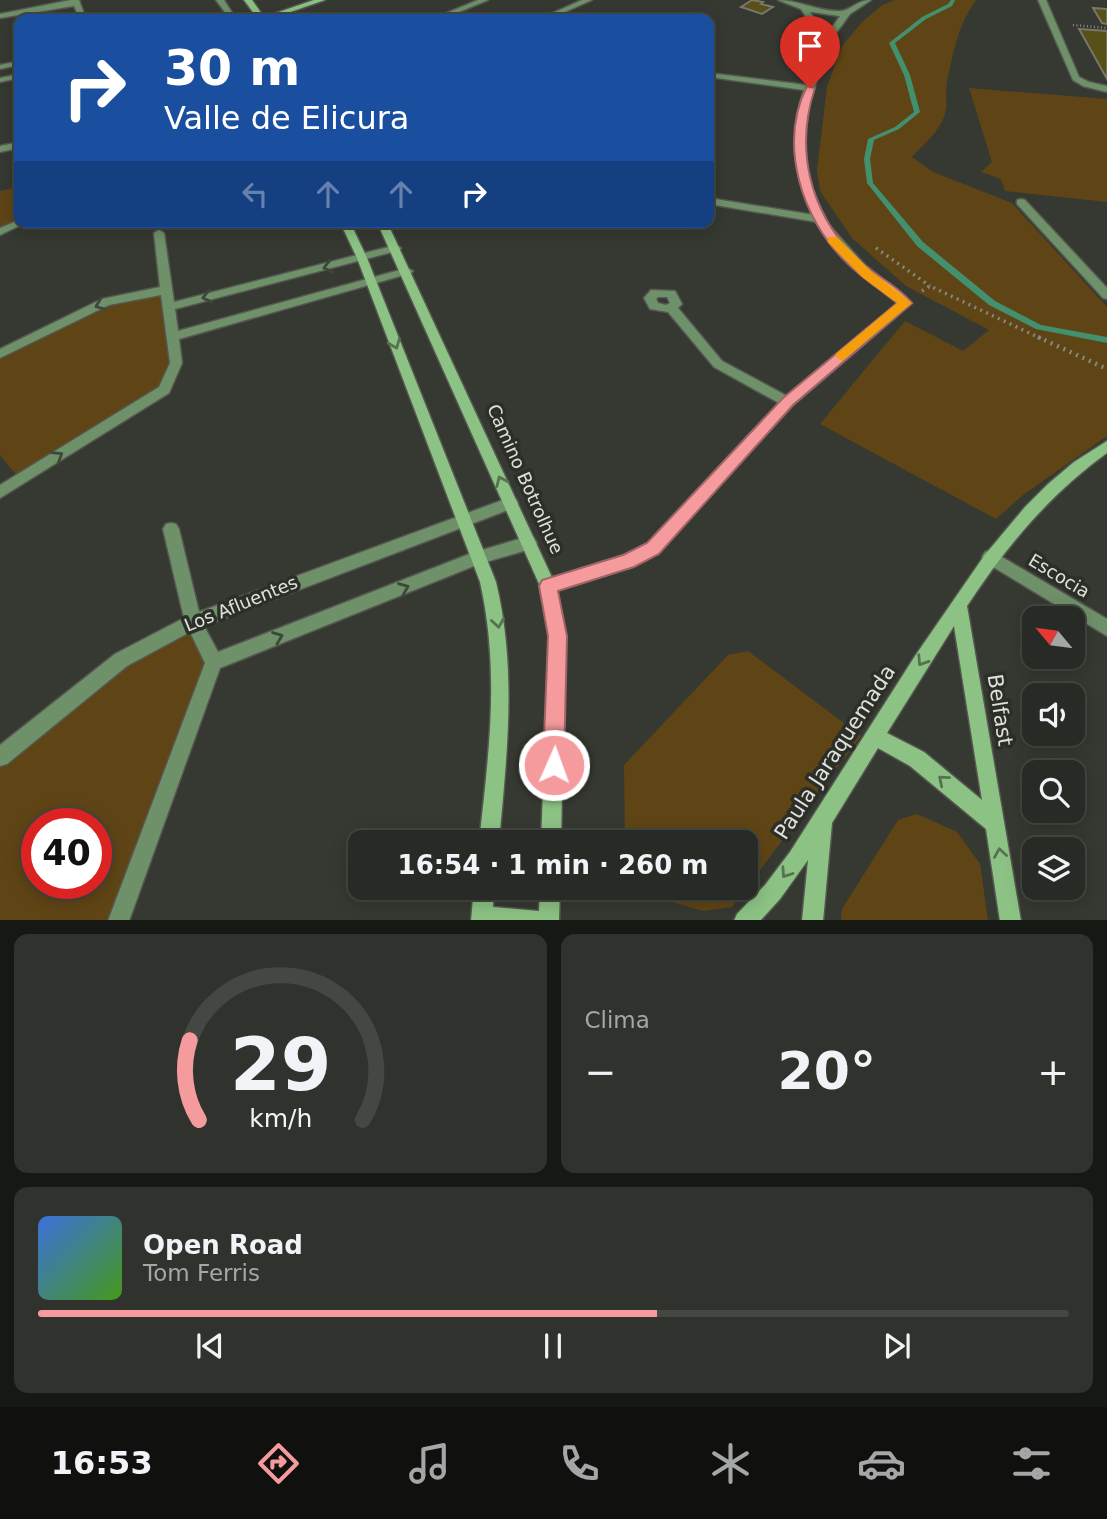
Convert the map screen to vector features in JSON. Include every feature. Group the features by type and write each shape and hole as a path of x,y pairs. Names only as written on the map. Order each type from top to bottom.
{"street":[{"path":"248,0 259,14"},
{"path":"278,14 321,0"},
{"path":"449,14 484,0"},
{"path":"555,14 588,0"},
{"path":"782,0 824,13 846,14"},
{"path":"797,0 825,41"},
{"path":"1042,0 1076,78 1086,84 1107,89"},
{"path":"548,586 628,561 653,548 788,401 906,303 850,260 819,219 808,194 799,148 801,116 825,41 846,14 863,1"},
{"path":"0,16 75,2"},
{"path":"714,76 810,88"},
{"path":"714,202 819,219"},
{"path":"1021,202 1107,295"},
{"path":"348,228 362,258 464,521 495,608 501,662 499,738 490,830"},
{"name":"Camino Botrolhue","path":"385,228 548,586 558,636 551,830"},
{"path":"0,492 164,390 176,363 159,233"},
{"path":"169,307 396,248"},
{"path":"173,337 407,271"},
{"path":"251,286 258,312"},
{"path":"0,354 106,302 166,290"},
{"path":"671,308 718,364 788,401"},
{"path":"959,604 990,557 1038,499 1062,477 1107,446"},
{"name":"Los Afluentes","path":"0,757 121,660 192,622 511,503"},
{"path":"171,529 192,622 214,662"},
{"path":"118,920 214,662 477,558 529,543"},
{"name":"Escocia","path":"990,557 1107,628"},
{"name":"Paula Jaraquemada","path":"744,920 761,906 822,820 959,604"},
{"name":"Belfast","path":"959,604 1011,920"},
{"path":"874,736 917,759 995,824"},
{"path":"812,920 822,820"},
{"path":"483,900 481,918 537,920"},
{"path":"549,920 550,900"}],"path":[{"path":"1052,23 1107,28"},
{"path":"874,247 930,286 1107,369"},
{"path":"906,303 930,286"}],"shaded area":[{"path":"895,0 976,0 964,20 954,49 943,120 912,157 933,172 1012,203 1107,307 1107,436 1023,495 996,519 820,424 905,321 963,351 989,330 906,286 852,238 820,191 817,170 827,87 842,46 862,22 882,5"},
{"path":"969,88 1107,99 1107,202 1005,191 1001,179 981,172 992,162"},
{"path":"14,188 14,224 0,231 0,191"},
{"path":"165,291 174,363 161,390 19,478 0,455 0,356 106,303"},
{"path":"188,629 207,664 110,920 0,920 0,764 125,664"},
{"path":"748,651 861,736 758,873 758,830 625,830 624,765 728,655"},
{"path":"917,814 957,832 980,864 988,920 841,920 842,909 898,820"},
{"path":"665,900 737,900 732,907 703,911"}],"building":[{"path":"752,0 773,7 762,14 741,7"},
{"path":"1093,8 1107,9 1107,24 1102,23"},
{"path":"1079,29 1107,31 1107,79"}],"waterway":[{"path":"953,0 950,5 924,18 892,43 907,75 917,112 897,128 871,139 867,159 870,183 920,244 992,303 1039,327 1107,340"}],"slow traffic":[{"path":"833,239 850,260 884,289 906,303 842,356"}],"route":[{"path":"554,765 558,636 548,586 628,561 653,548 788,401 906,303 884,289 850,260 819,219 808,194 799,148 801,116 810,88"}]}
